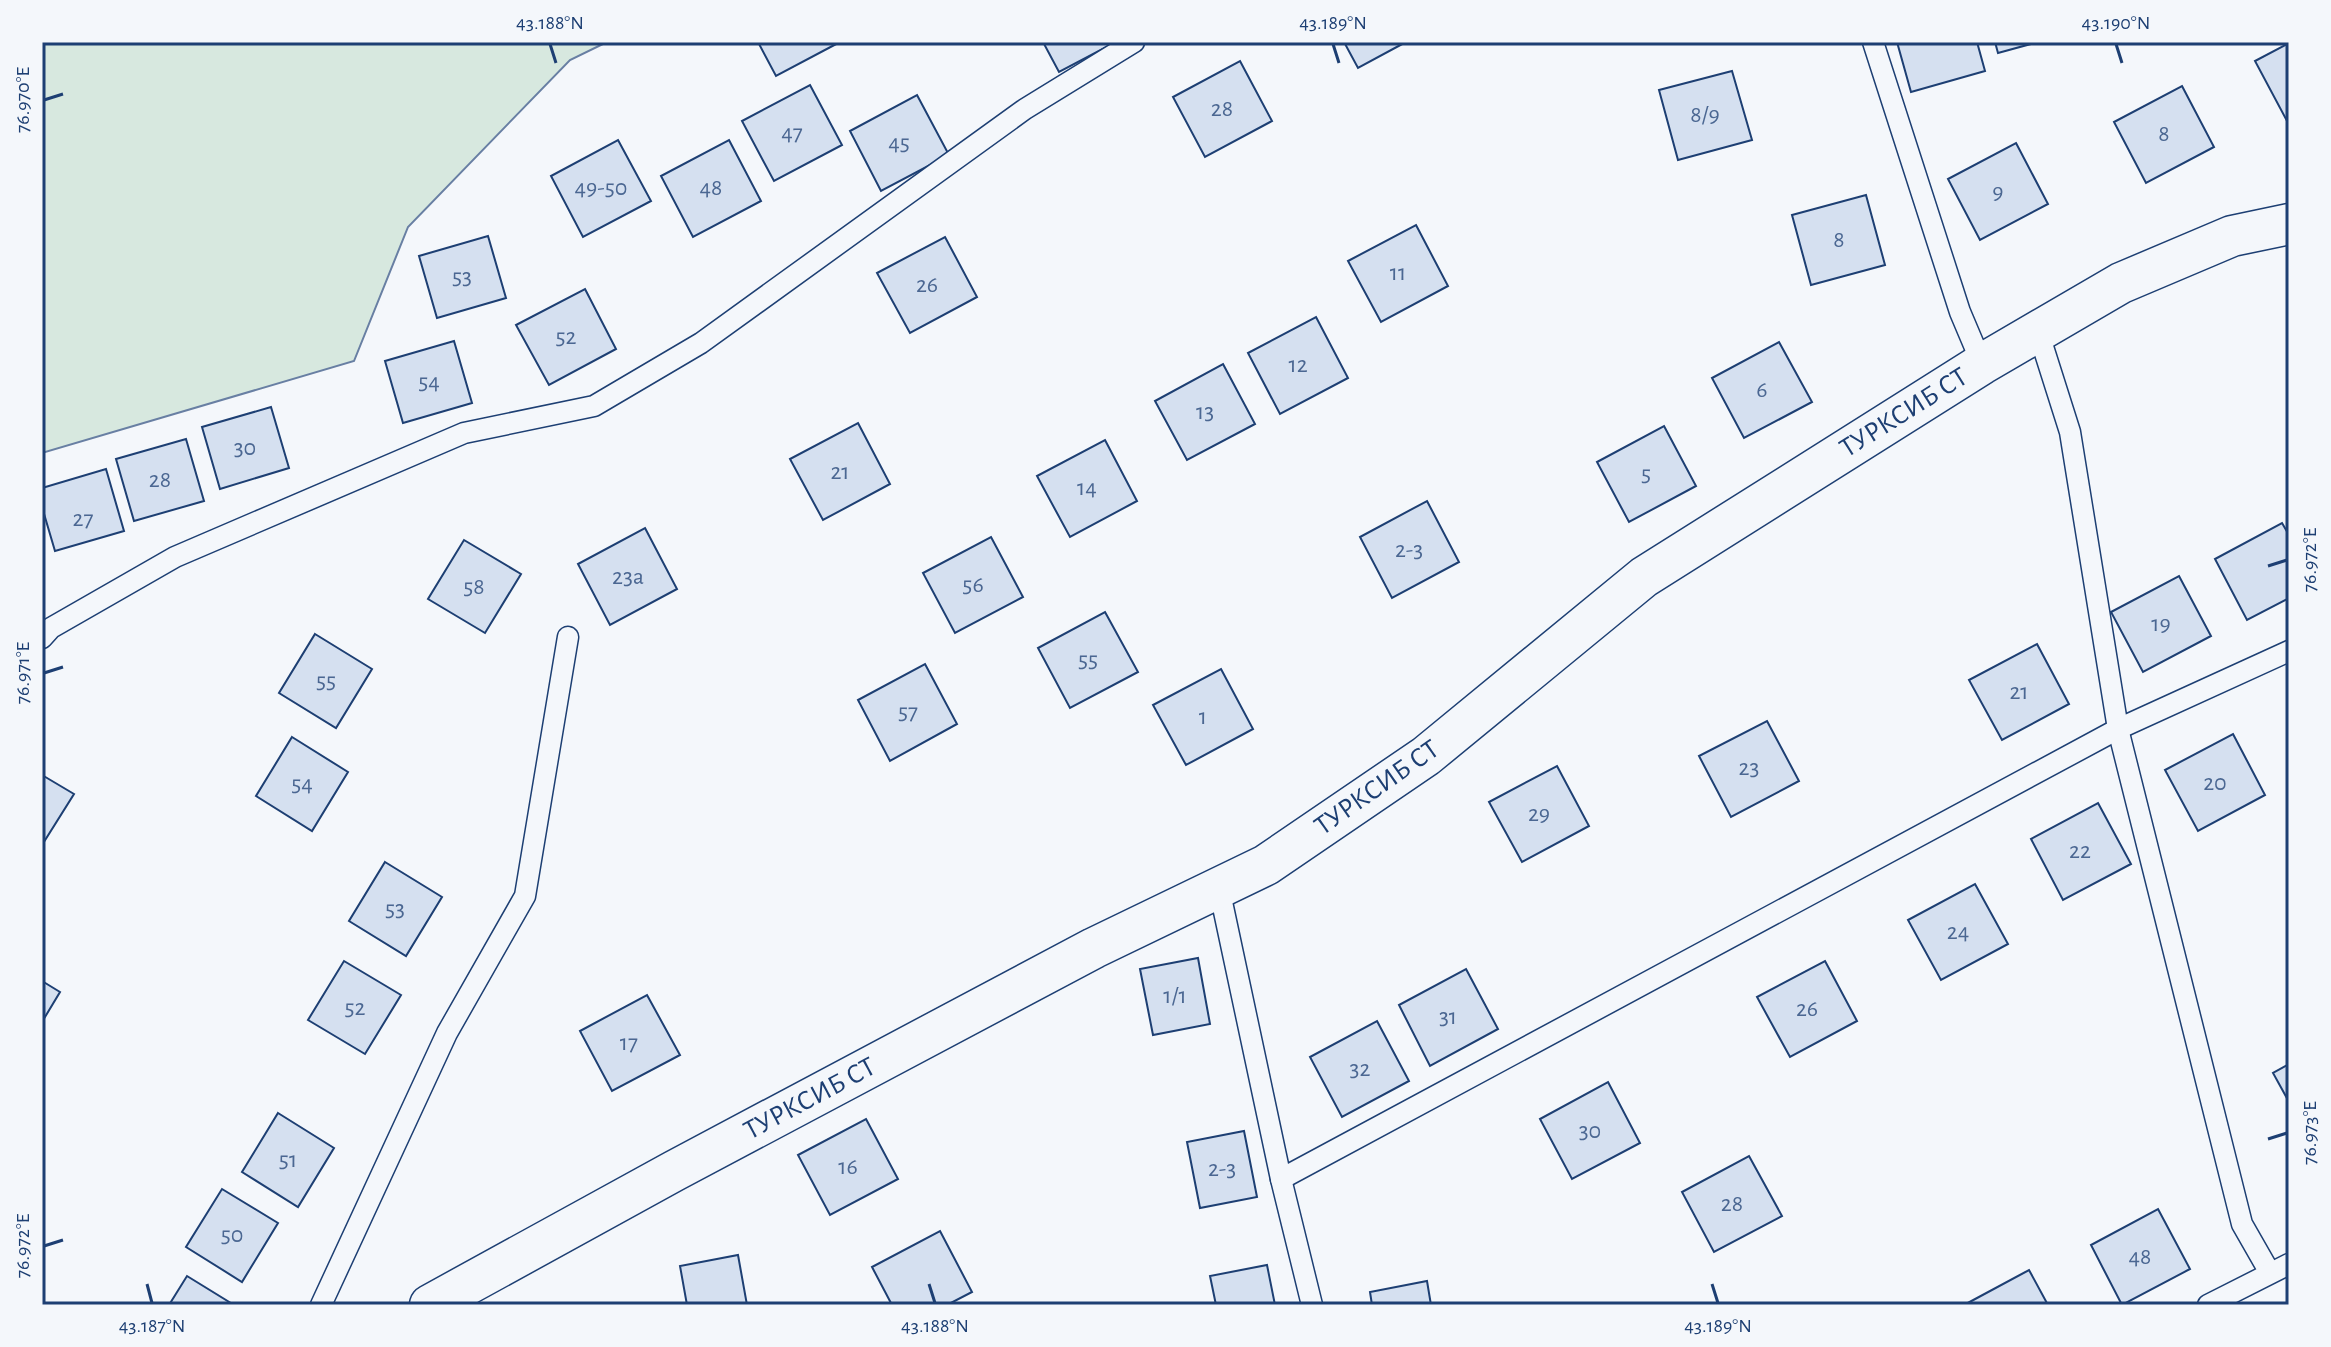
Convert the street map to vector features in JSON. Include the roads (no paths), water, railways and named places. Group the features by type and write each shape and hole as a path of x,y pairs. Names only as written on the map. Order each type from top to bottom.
{"street":[{"name":"ТУРКСИБ СТ","path":"430,1305 1066,962 1266,865 1426,756 1644,577 1982,364 2135,277 2232,236 2289,224"}],"lane":[{"path":"42,638 51,628 175,557 464,433 594,406 701,343 1025,109 1134,42"},
{"path":"1873,42 1960,312 1982,364"},
{"path":"2038,331 2070,432 2118,729 2242,1224 2270,1273"},
{"path":"321,1305 447,1033 525,896 568,637"},
{"path":"1281,1179 2118,729 2289,651"},
{"path":"1219,888 1281,1179 1312,1305"},
{"path":"2208,1305 2289,1264"}]}
